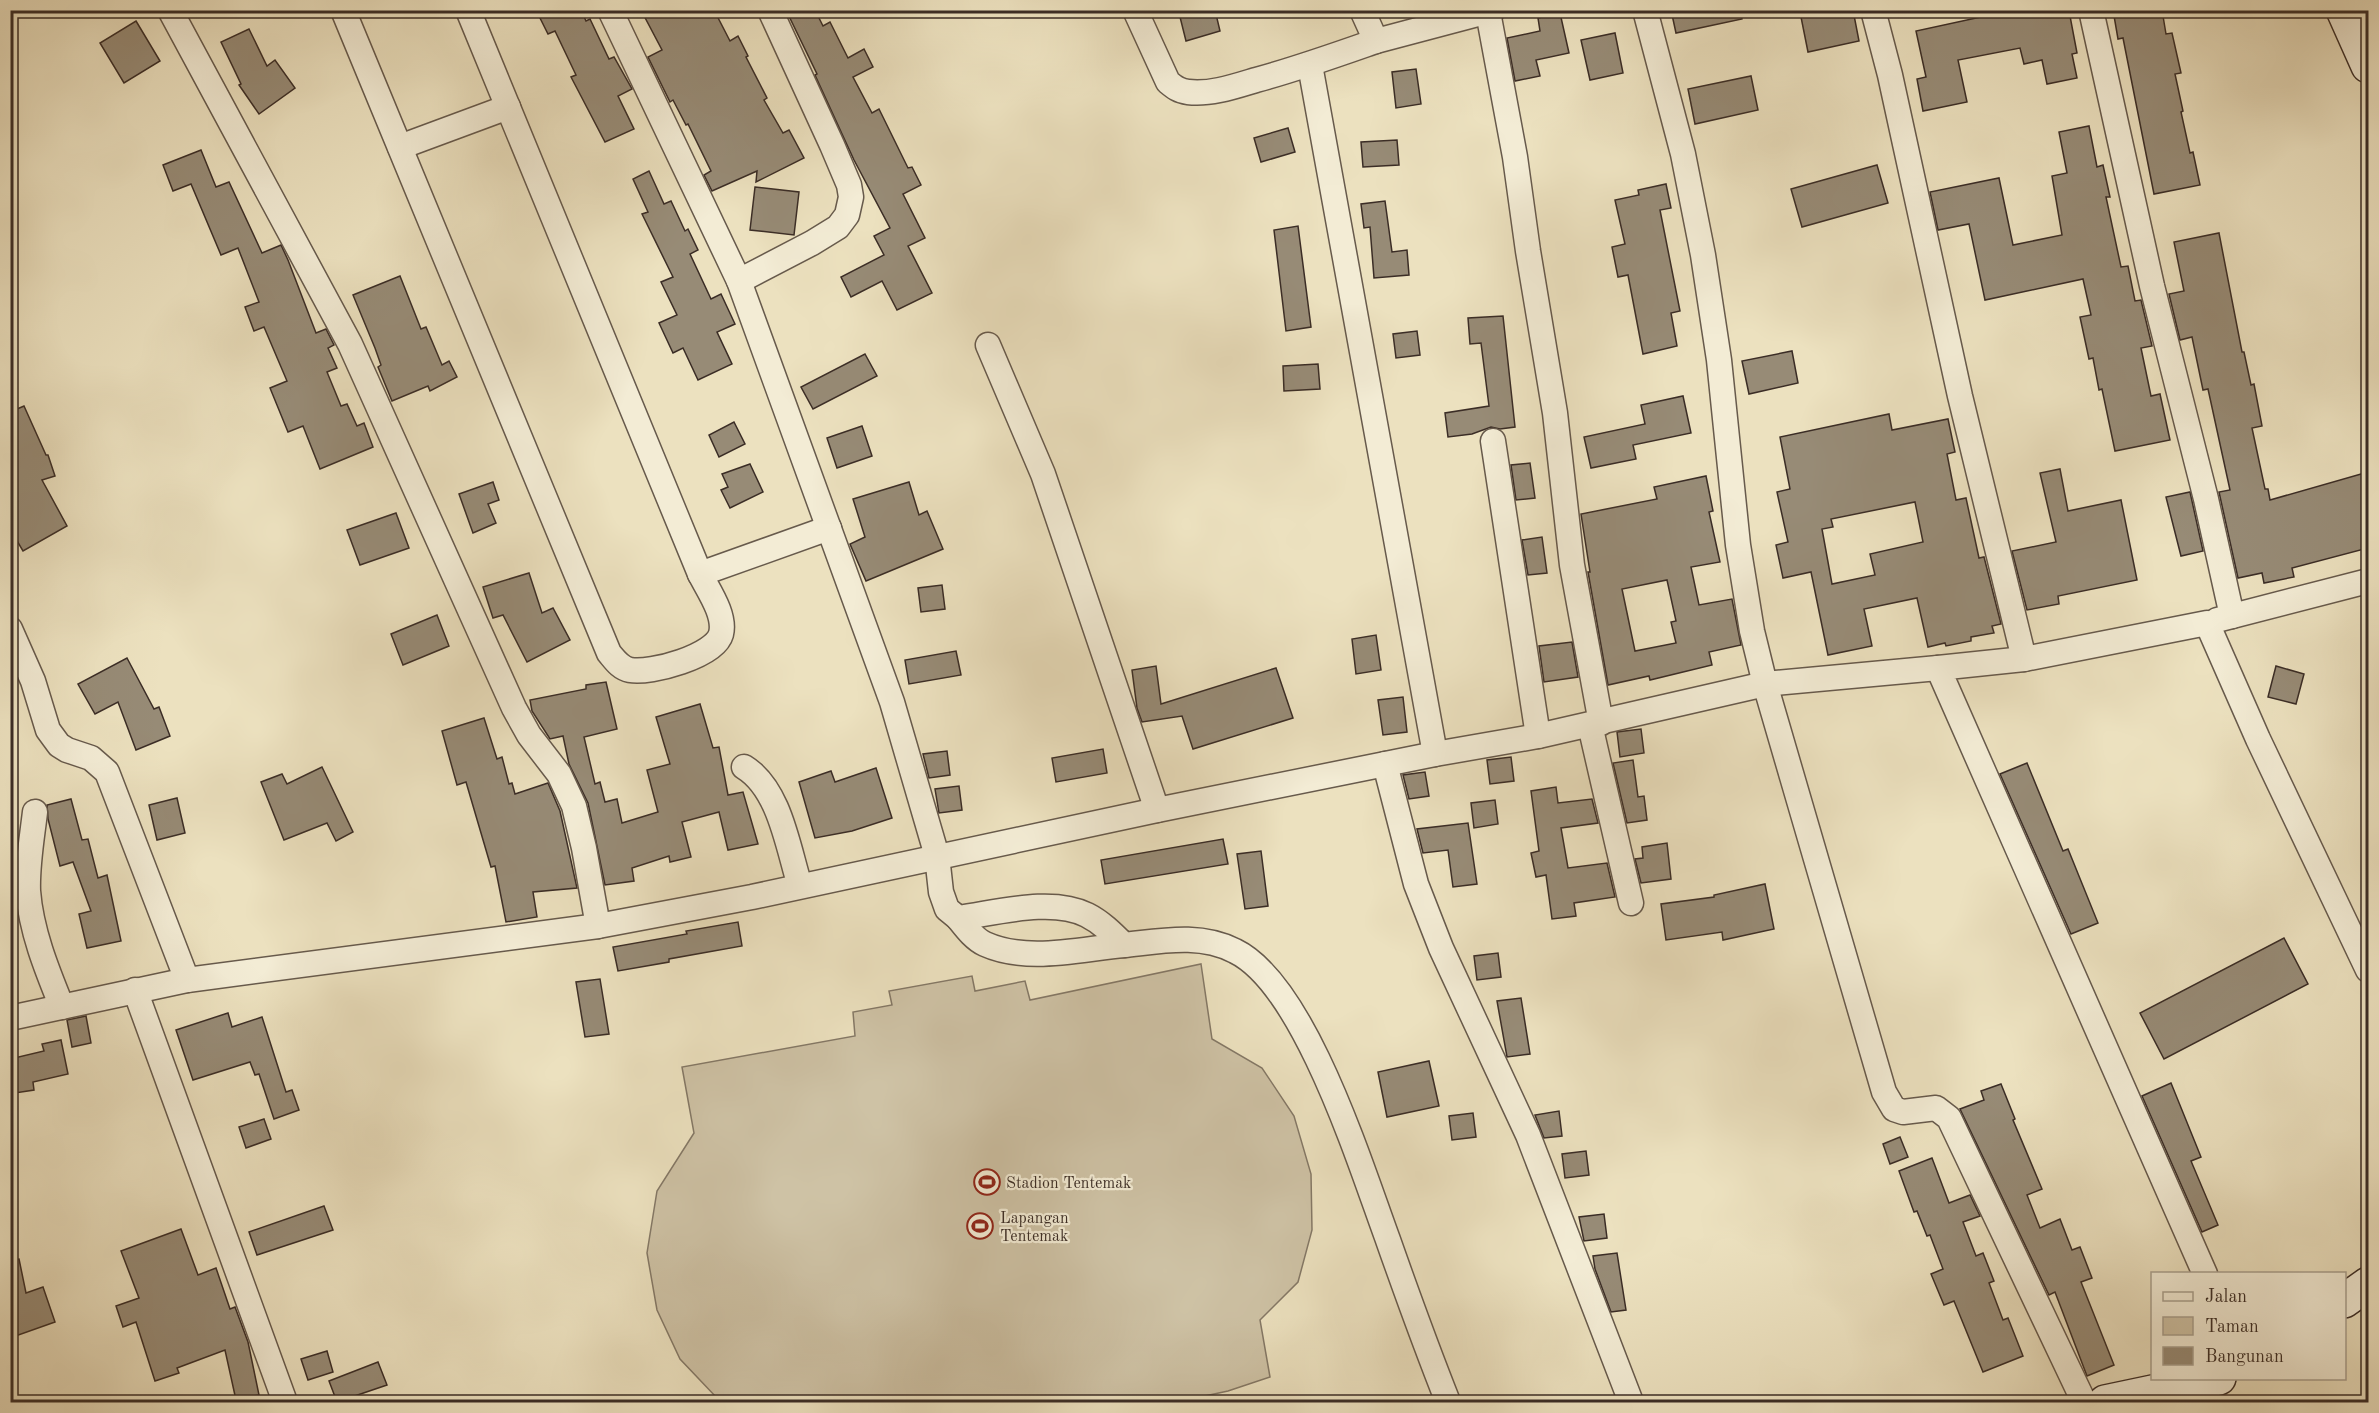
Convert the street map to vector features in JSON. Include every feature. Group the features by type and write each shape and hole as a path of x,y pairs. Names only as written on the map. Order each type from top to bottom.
{"street":[{"path":"170,10 350,344 514,708 529,735 559,774 567,790 584,848 598,926"},
{"path":"343,10 609,653 619,665 630,670 645,669 697,656 714,645 721,636 722,624 468,10"},
{"path":"610,10 739,281 892,702 937,856 941,892 947,909 958,918 968,932 983,944 1009,952 1036,954 1190,939 1214,942 1237,952 1266,974 1302,1026 1347,1126 1448,1402"},
{"path":"739,281 838,227 848,215 851,197 849,185 832,145 770,10"},
{"path":"1135,10 1168,81 1176,89 1189,93 1219,90 1310,65 1376,41 1490,11 1556,413 1572,566 1595,724 1631,903"},
{"path":"1362,10 1376,41"},
{"path":"1646,10 1683,154 1703,255 1719,360 1738,545 1752,631 1765,684 1889,1103 1894,1109 1903,1112 1936,1108 1949,1118 2084,1402"},
{"path":"1873,10 1890,75 1960,396 2024,659"},
{"path":"2091,10 2152,286 2206,499 2232,616"},
{"path":"2343,10 2368,66"},
{"path":"1310,65 1435,754"},
{"path":"400,147 508,107"},
{"path":"988,345 1043,474 1157,810"},
{"path":"1493,441 1538,736"},
{"path":"700,574 829,528"},
{"path":"10,1018 187,980 598,926 800,886 1157,810 1435,754 1538,736 1765,684 2024,659 2207,623 2368,581"},
{"path":"2207,623 2258,740 2368,970"},
{"path":"10,629 33,681 48,730 59,745 91,758 107,772 187,980"},
{"path":"1938,668 2204,1272"},
{"path":"1385,764 1416,884 1441,948 1528,1135 1631,1402"},
{"path":"744,766 756,774 767,787 778,813 800,886"},
{"path":"35,812 28,870 31,915 39,945 62,1007"},
{"path":"958,918 1061,906 1085,914 1099,922 1124,945"},
{"path":"135,990 285,1402"},
{"path":"2346,1300 2368,1284"},
{"path":"2105,1402 2210,1380"}],"green space":[{"name":"Stadion Tentemak","path":"1201,964 1212,1039 1262,1068 1294,1116 1311,1174 1312,1230 1298,1282 1260,1320 1270,1377 1228,1391 1177,1402 724,1402 716,1397 680,1359 657,1310 647,1253 657,1191 694,1133 682,1067 855,1036 853,1012 892,1005 889,991 972,976 975,991 1025,981 1030,1000"}],"building":[{"path":"536,10 581,10 586,21 590,19 609,59 614,57 632,89 618,96 634,129 605,142 571,77 576,75 555,31 548,34"},
{"path":"641,10 714,10 730,41 738,36 767,98 764,100 783,133 789,130 804,158 756,182 757,171 712,191 704,175 711,171 688,124 686,125 673,100 670,102 648,57 662,50"},
{"path":"786,10 815,10 823,26 830,22 848,58 864,49 873,67 853,77 872,113 879,109 908,168 912,167 921,185 903,194 925,238 908,246 932,293 897,310 882,281 851,297 841,277 884,255 874,236 890,228 854,160 815,75 817,74"},
{"path":"1201,10 1215,10 1220,31 1186,41 1180,17"},
{"path":"1671,10 1741,10 1742,19 1676,33"},
{"path":"1833,10 1853,10 1859,41 1808,52 1801,17"},
{"path":"2013,10 2066,10 2067,16 2070,16 2077,53 2072,54 2077,78 2047,84 2042,60 2024,64 2020,48 1958,60 1967,102 1923,111 1917,79 1926,77 1916,31"},
{"path":"2113,10 2162,10 2166,34 2172,33 2181,73 2175,74 2183,111 2181,112 2200,185 2154,194 2123,38 2118,39"},
{"path":"1560,13 1569,53 1536,60 1540,76 1515,81 1507,38 1540,31 1538,18"},
{"path":"136,21 160,61 124,83 100,43"},
{"path":"249,29 267,66 275,60 295,88 259,114 239,85 241,84 221,42"},
{"path":"1615,33 1623,73 1590,80 1581,40"},
{"path":"1416,69 1421,104 1396,108 1392,72"},
{"path":"1751,76 1758,110 1695,124 1688,89"},
{"path":"2089,126 2097,167 2103,165 2110,197 2106,197 2121,267 2128,266 2135,301 2141,300 2152,346 2141,348 2151,396 2160,394 2170,440 2115,451 2102,389 2099,390 2093,358 2089,359 2080,317 2091,315 2083,279 1985,300 1969,224 1938,230 1930,192 1999,178 2013,245 2062,235 2052,176 2067,173 2059,132"},
{"path":"1288,128 1295,152 1261,162 1254,138"},
{"path":"1397,140 1399,165 1363,167 1361,142"},
{"path":"201,150 216,187 229,182 262,253 281,245 316,333 326,329 334,345 328,348 337,368 327,372 341,406 347,404 357,426 364,423 373,447 320,469 303,426 288,432 270,388 287,381 264,327 254,331 245,307 259,302 238,248 221,255 191,184 173,191 163,165"},
{"path":"1877,165 1888,203 1802,227 1791,189"},
{"path":"649,171 664,204 671,201 685,231 688,229 698,250 690,254 711,299 721,294 735,324 717,332 732,364 698,380 683,348 673,353 659,323 677,315 661,282 673,277 642,214 648,212 633,179"},
{"path":"1666,184 1671,208 1660,210 1680,311 1671,313 1677,346 1643,354 1628,275 1618,277 1612,247 1625,244 1615,200 1639,195 1638,190"},
{"path":"755,187 799,192 794,235 750,230"},
{"path":"1385,201 1392,252 1407,250 1409,275 1374,278 1370,227 1364,228 1361,204"},
{"path":"1298,226 1311,327 1286,331 1274,230"},
{"path":"2219,233 2242,352 2244,352 2251,385 2254,384 2262,426 2252,428 2265,489 2268,489 2270,500 2368,472 2368,548 2292,568 2294,577 2264,583 2262,573 2238,578 2219,492 2230,490 2208,389 2203,390 2192,337 2180,340 2169,294 2184,291 2174,242"},
{"path":"400,276 421,329 426,327 442,365 449,361 457,377 430,391 428,386 392,401 378,367 381,365 375,348 353,295"},
{"path":"1503,316 1515,427 1500,429 1491,427 1472,434 1448,437 1445,413 1489,406 1481,343 1470,344 1468,318"},
{"path":"1417,331 1420,355 1396,358 1393,334"},
{"path":"1792,351 1798,383 1749,394 1742,361"},
{"path":"865,354 877,376 813,409 801,387"},
{"path":"1318,364 1320,389 1284,391 1283,366"},
{"path":"1683,396 1691,433 1633,445 1636,459 1591,468 1584,437 1645,424 1641,405"},
{"path":"24,406 48,455 55,476 42,480 67,526 23,551 10,529 10,412"},
{"path":"1889,414 1892,430 1948,419 1955,452 1947,454 1956,500 1966,498 1979,558 1984,557 2001,624 1992,626 1994,633 1971,637 1971,641 1928,647 1917,598 1864,609 1872,646 1828,655 1811,572 1783,578 1776,545 1788,542 1777,492 1790,489 1780,437","holes":["1915,502 1923,542 1870,554 1875,575 1832,584 1822,529 1833,527 1831,519"]},
{"path":"734,422 745,444 719,457 709,435"},
{"path":"862,426 872,456 837,468 827,438"},
{"path":"1530,463 1535,498 1516,500 1511,465"},
{"path":"750,464 763,492 730,508 721,490 728,487 722,474"},
{"path":"2060,469 2068,511 2121,500 2137,580 2058,596 2059,604 2027,610 2012,551 2056,542 2040,473"},
{"path":"1706,476 1713,511 1709,512 1720,562 1691,567 1699,605 1732,599 1741,645 1709,652 1712,665 1650,680 1649,676 1608,685 1588,572 1590,572 1581,514 1657,499 1654,487","holes":["1667,580 1676,621 1671,622 1676,643 1635,651 1622,589"]},
{"path":"493,482 499,500 488,504 496,523 473,533 459,494"},
{"path":"909,482 919,515 927,511 943,549 866,581 850,544 865,537 853,499"},
{"path":"2190,492 2203,551 2181,556 2166,497"},
{"path":"396,513 409,548 360,565 347,530"},
{"path":"1542,537 1547,573 1528,575 1522,540"},
{"path":"529,573 542,613 553,608 570,640 527,662 503,615 493,618 483,587"},
{"path":"942,585 945,609 921,612 918,588"},
{"path":"437,615 449,646 403,665 391,634"},
{"path":"1376,635 1381,670 1356,674 1352,639"},
{"path":"1572,642 1578,677 1544,682 1539,646"},
{"path":"956,651 961,675 909,684 905,660"},
{"path":"127,658 154,709 159,707 170,736 136,750 118,702 95,714 78,684"},
{"path":"1156,666 1161,704 1276,668 1293,718 1193,749 1182,716 1142,722 1137,708 1132,670"},
{"path":"2276,666 2304,674 2296,704 2268,697"},
{"path":"606,682 617,729 584,737 595,784 600,782 605,802 617,799 622,823 658,812 647,770 670,764 656,717 700,704 713,748 719,747 728,795 743,792 758,844 728,850 719,812 682,822 691,857 670,862 669,856 632,868 634,881 605,885 588,803 569,764 563,736 550,739 532,711 530,700 586,689 586,685"},
{"path":"1403,697 1407,732 1383,735 1378,700"},
{"path":"484,718 497,759 502,757 509,784 512,783 515,794 548,783 560,811 577,888 533,892 537,917 506,922 495,866 491,867 466,782 457,785 442,731"},
{"path":"1641,729 1644,753 1620,757 1617,732"},
{"path":"1103,749 1107,773 1056,782 1052,758"},
{"path":"947,751 950,775 929,778 923,754"},
{"path":"1511,757 1514,781 1490,784 1487,760"},
{"path":"1633,760 1638,797 1644,796 1647,820 1627,823 1613,763"},
{"path":"2027,763 2063,851 2068,849 2098,923 2071,934 2000,774"},
{"path":"322,767 353,832 336,841 327,823 284,840 261,782 282,774 287,784"},
{"path":"876,768 892,818 852,831 815,838 799,782 831,771 835,782"},
{"path":"1425,772 1429,796 1409,799 1403,775"},
{"path":"959,786 962,810 939,813 935,789"},
{"path":"1556,787 1558,803 1592,799 1598,823 1561,828 1568,868 1607,863 1615,897 1574,903 1576,916 1552,919 1546,875 1536,877 1531,853 1539,851 1531,791"},
{"path":"177,798 185,833 157,840 149,805"},
{"path":"71,799 82,840 88,839 98,878 107,875 121,941 87,948 79,914 91,911 73,862 60,866 48,819 47,805"},
{"path":"1495,800 1498,824 1474,828 1471,803"},
{"path":"1468,823 1477,884 1453,887 1448,850 1423,853 1417,829"},
{"path":"1223,839 1228,864 1105,884 1101,860"},
{"path":"1667,843 1671,879 1641,883 1635,859 1643,858 1642,847"},
{"path":"1261,851 1268,906 1245,909 1237,854"},
{"path":"1765,884 1774,929 1723,940 1722,932 1666,940 1661,904 1714,897 1714,895"},
{"path":"738,922 742,946 618,971 613,947"},
{"path":"2284,938 2308,984 2164,1059 2140,1013"},
{"path":"1498,953 1501,977 1477,980 1474,956"},
{"path":"600,979 609,1034 585,1037 576,982"},
{"path":"1521,998 1530,1054 1507,1057 1497,1001"},
{"path":"228,1013 232,1027 262,1017 286,1092 292,1090 299,1110 274,1119 259,1074 255,1075 250,1062 193,1080 176,1030"},
{"path":"86,1016 91,1043 72,1047 67,1020"},
{"path":"61,1040 68,1074 33,1082 34,1090 15,1093 10,1059 44,1051 42,1044"},
{"path":"1429,1061 1439,1106 1387,1117 1378,1072"},
{"path":"2171,1083 2201,1157 2191,1161 2218,1225 2202,1232 2142,1096"},
{"path":"2001,1084 2015,1119 2013,1120 2042,1189 2027,1195 2040,1228 2060,1219 2072,1250 2080,1247 2092,1278 2081,1282 2114,1365 2087,1376 2055,1292 2049,1295 1960,1109 1984,1100 1981,1091"},
{"path":"1559,1111 1562,1136 1544,1138 1535,1115"},
{"path":"1473,1113 1476,1137 1452,1140 1449,1116"},
{"path":"264,1119 271,1139 246,1148 239,1127"},
{"path":"1900,1137 1908,1157 1890,1164 1883,1144"},
{"path":"1586,1151 1589,1175 1565,1178 1562,1154"},
{"path":"1932,1158 1949,1203 1970,1195 1980,1216 1963,1222 1976,1256 1983,1253 1994,1281 1989,1283 2003,1320 2008,1318 2023,1356 1983,1372 1954,1301 1944,1305 1931,1274 1943,1269 1930,1235 1927,1236 1917,1211 1914,1212 1899,1171"},
{"path":"324,1206 333,1230 257,1255 249,1232"},
{"path":"1604,1214 1607,1238 1584,1241 1579,1217"},
{"path":"181,1229 198,1275 216,1268 230,1309 235,1307 248,1342 259,1395 236,1400 225,1350 177,1368 179,1373 155,1381 136,1322 123,1327 116,1306 139,1298 121,1251"},
{"path":"1617,1253 1626,1310 1611,1312 1595,1269 1593,1256"},
{"path":"19,1259 26,1293 43,1287 55,1322 10,1338 10,1260"},
{"path":"327,1351 333,1372 308,1380 301,1359"},
{"path":"378,1362 387,1385 337,1402 329,1381"}],"place":[{"name":"Stadion Tentemak","path":"987,1182"},
{"name":"Lapangan Tentemak","path":"980,1226"}]}
